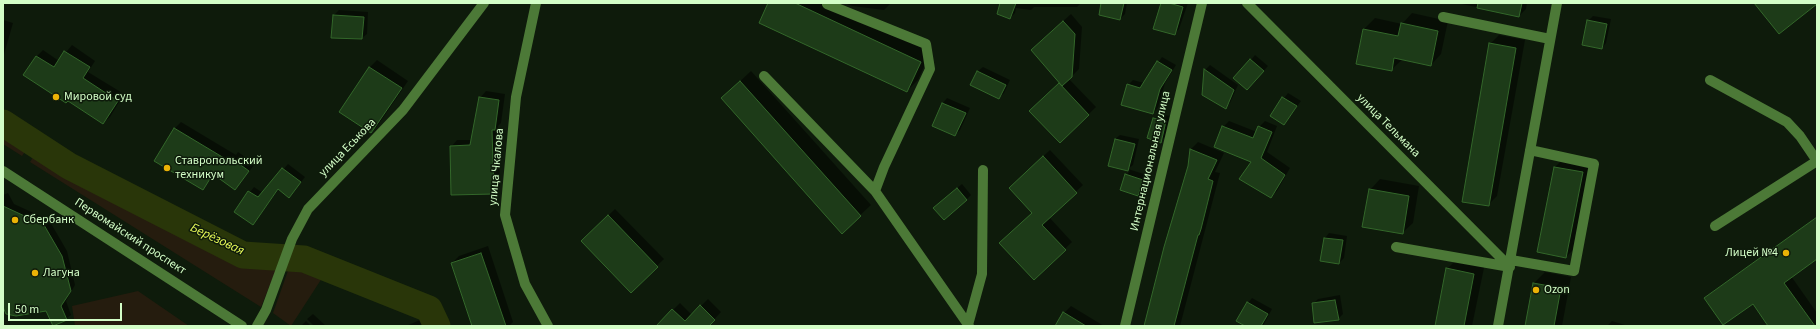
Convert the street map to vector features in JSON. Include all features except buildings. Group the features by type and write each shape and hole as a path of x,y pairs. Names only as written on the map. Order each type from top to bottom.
{"street":[{"name":"улица Еськова","path":"257,326 263,317 292,239 308,209 403,110 484,3"},
{"name":"улица Чкалова","path":"536,3 516,97 505,215 525,284 548,326"},
{"name":"Интернациональная улица","path":"1124,326 1202,3"},
{"name":"улица Тельмана","path":"1247,3 1510,264"},
{"path":"1498,326 1557,3"},
{"path":"827,4 926,44 930,69 884,168 875,191"},
{"path":"1443,17 1550,39"},
{"path":"764,76 875,191 968,325"},
{"path":"1710,80 1787,122 1800,136 1817,161 1715,226"},
{"path":"1396,247 1510,264 1574,271 1594,164 1530,150"},
{"path":"968,325 982,274 983,170"},
{"name":"Первомайский проспект","path":"3,171 242,326"}],"shaded area":[{"path":"3,129 29,146 22,156 3,144"},
{"path":"37,151 67,171 240,260 279,263 261,307 30,162"},
{"path":"290,265 301,265 324,275 291,326 273,313"},
{"path":"138,291 189,326 75,326 72,306"}],"waterway":[{"name":"Берёзовая","path":"3,123 69,166 243,255 304,259 429,309 437,326"}],"place":[{"name":"Мировой суд","path":"56,97"},
{"name":"Ставропольский техникум","path":"167,168"},
{"name":"Сбербанк","path":"15,220"},
{"name":"Лицей №4","path":"1786,253"},
{"name":"Лагуна","path":"35,273"},
{"name":"Ozon","path":"1536,290"}]}
